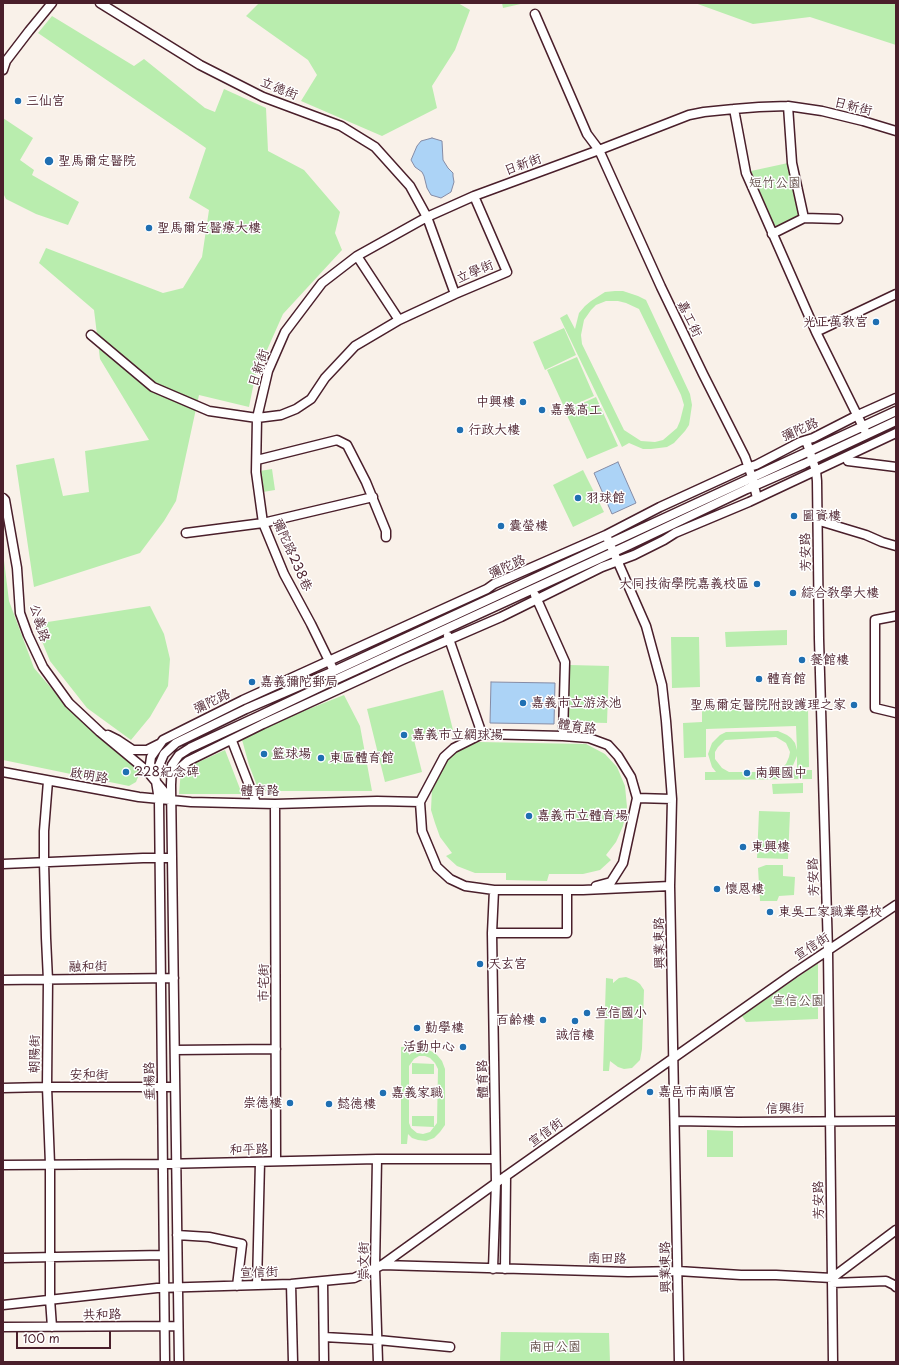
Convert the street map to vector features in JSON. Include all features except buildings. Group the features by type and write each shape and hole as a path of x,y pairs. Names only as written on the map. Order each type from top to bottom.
{"street":[{"path":"3,70 6,62 52,3"},
{"name":"立德街","path":"100,3 200,65 263,96 342,126 375,147 410,186 427,217 455,294"},
{"name":"嘉工街","path":"535,14 587,134 599,150 660,287 749,467 757,498"},
{"path":"788,106 792,163 804,218"},
{"name":"日新街","path":"257,418 268,371 285,332 322,282 357,256 427,217 474,196 689,115 704,112 788,106 822,111 896,131"},
{"path":"734,109 746,173 816,332 867,435 866,447"},
{"name":"立學街","path":"91,335 153,387 209,410 257,418 281,415 296,409 311,399 325,378 355,346 399,320 507,272 474,196"},
{"path":"772,234 804,218 838,219"},
{"path":"357,256 399,320"},
{"path":"816,332 896,294"},
{"name":"彌陀路","path":"159,800 156,779 150,764 151,757 162,740 214,714 429,614 606,535 656,509 896,398"},
{"name":"彌陀路","path":"156,779 164,754 176,743 246,709 334,671 491,597 752,477 810,452 896,411"},
{"name":"彌陀路238巷","path":"257,418 256,472 263,523 284,574 334,671"},
{"path":"172,801 172,765 179,755 190,748 896,421"},
{"path":"173,774 188,762 263,724 402,660 450,643 618,561 671,540 866,447 894,436"},
{"path":"257,460 337,440 347,444 373,497 386,531 386,537"},
{"name":"芳安路","path":"806,440 816,471 828,951 833,1362"},
{"path":"848,461 896,466"},
{"path":"186,533 263,523 373,497"},
{"name":"公義路","path":"3,498 5,500 17,568 20,613 28,635 43,667 69,704 156,779 172,801"},
{"path":"656,509 671,540"},
{"path":"824,522 896,546"},
{"name":"興業東路","path":"606,535 646,626 662,685 666,720 672,799 670,886 679,1362"},
{"path":"523,572 538,601 565,662 563,736"},
{"path":"487,589 501,617"},
{"path":"429,614 444,630 450,643 482,734"},
{"path":"896,616 875,620 874,708 896,713"},
{"name":"公義路","path":"100,732 118,740 134,750 147,750 160,744"},
{"name":"體育路","path":"583,890 611,882 623,863 636,798 631,777 618,756 608,745 589,738 482,734 463,742 444,757 420,802 422,831 437,867 450,879 465,886 494,890 583,890 670,886"},
{"path":"232,741 256,804"},
{"name":"啟明路","path":"3,772 139,797 172,801"},
{"name":"朝陽街","path":"48,781 44,831 44,862 48,980 47,1086 50,1164 50,1299 52,1327"},
{"path":"636,798 672,799"},
{"name":"垂楊路","path":"159,800 164,1362"},
{"name":"體育路","path":"172,801 227,804 377,801 420,802"},
{"name":"垂楊路","path":"172,801 179,1362"},
{"name":"市宅街","path":"275,804 276,1161"},
{"path":"3,864 172,858"},
{"name":"體育路","path":"493,1269 496,1183 492,933 494,890"},
{"path":"492,933 567,933 567,890"},
{"name":"宣信街","path":"3,1305 164,1287 291,1284 354,1278 379,1266 794,973 896,905"},
{"name":"融和街","path":"3,980 174,978"},
{"path":"175,1050 276,1049"},
{"name":"安和街","path":"3,1088 47,1086 175,1087"},
{"name":"信興街","path":"675,1121 896,1121"},
{"name":"和平路","path":"3,1166 50,1164 176,1164 377,1159 495,1158"},
{"name":"崇文街","path":"377,1159 379,1266 378,1362"},
{"path":"257,1285 260,1162"},
{"path":"505,1268 506,1176"},
{"path":"832,1280 896,1230"},
{"path":"177,1235 210,1236 242,1244 238,1286"},
{"path":"3,1258 163,1255"},
{"name":"南田路","path":"379,1266 628,1272 678,1271 741,1275 776,1275 832,1280 886,1281 896,1287"},
{"path":"323,1282 324,1362"},
{"path":"291,1284 293,1362"},
{"name":"共和路","path":"3,1328 178,1326"},
{"path":"324,1337 378,1340 450,1347"}],"green space":[{"path":"259,3 458,3 470,10 455,50 432,86 437,108 382,136 301,101 317,75 308,60 246,16"},
{"path":"502,3 525,3 503,8"},
{"path":"695,3 896,3 896,45 810,17 753,24"},
{"path":"52,16 134,66 144,59 205,108 215,112 224,89 266,108 268,151 304,170 340,212 335,233 342,250 283,314 255,377 249,407 199,395 176,501 164,521 140,553 34,587 16,465 54,458 63,496 89,492 85,451 149,440 100,359 94,310 39,263 46,248 163,293 183,288 202,257 209,210 189,198 206,148 38,33"},
{"path":"3,118 33,138 20,160 34,170 32,175 79,202 68,225 36,214 6,199 3,193"},
{"name":"短竹公園","path":"788,163 800,216 775,227 751,171"},
{"path":"623,291 646,300 690,394 692,405 689,425 674,443 667,447 643,449 629,443 622,447 560,318 567,314 575,329 579,313 591,301 605,292","holes":["606,301 618,301 639,309 681,395 684,405 680,421 677,428 663,440 655,442 641,441 624,430 582,344 581,335 584,320 591,310 596,305"]},
{"path":"564,328 576,355 545,370 533,342"},
{"path":"577,357 594,396 565,409 547,370"},
{"path":"596,397 618,446 587,459 565,411"},
{"path":"272,469 275,490 263,492 260,471"},
{"name":"羽球館","path":"583,470 604,512 573,527 553,485"},
{"path":"3,552 9,601 34,668 64,703 140,772 136,782 129,786 3,760"},
{"path":"150,606 164,634 170,659 168,686 150,717 131,740 87,708 50,661 35,624"},
{"path":"787,630 787,645 726,647 725,632"},
{"path":"671,637 699,637 700,687 672,688"},
{"path":"570,665 609,666 607,723 568,722"},
{"name":"嘉義市立網球場","path":"443,690 453,730 414,740 422,772 385,782 367,709"},
{"path":"344,695 360,726 372,791 259,791 249,765 241,736"},
{"path":"808,707 809,767 797,768 797,756 791,770 812,770 812,779 705,780 705,772 716,772 712,767 708,754 712,743 720,735 726,732 778,731 791,738 795,743 797,750 796,726 706,729 706,757 684,758 683,723 702,722 702,709","holes":["776,737 786,743 790,752 789,757 786,764 777,772 729,772 722,768 715,759 715,752 725,740"]},
{"name":"嘉義市立體育場","path":"479,742 586,744 605,754 617,767 625,786 627,807 623,826 616,842 606,855 611,860 600,870 583,874 549,874 547,881 506,880 506,873 475,873 457,866 446,856 452,853 440,837 435,823 431,810 432,788 443,764 454,753 464,745"},
{"path":"225,750 242,794 179,794 181,770"},
{"path":"803,783 803,793 773,794 772,784"},
{"path":"759,811 790,812 788,859 757,858"},
{"path":"766,865 783,865 783,876 795,877 794,895 779,896 777,901 760,901 758,868"},
{"name":"宣信公園","path":"818,963 818,1019 746,1022 742,1016"},
{"path":"626,977 636,981 644,990 642,1049 640,1060 632,1068 624,1069 618,1067 610,1061 609,1071 603,1071 606,978 613,979 613,983 619,978"},
{"path":"401,1047 409,1047 409,1055 416,1050 422,1049 431,1051 442,1061 445,1069 445,1125 434,1138 426,1141 418,1140 412,1138 408,1134 407,1144 401,1144","holes":["419,1056 430,1058 438,1069 437,1123 430,1132 423,1134 417,1133 411,1128 409,1123 409,1066 414,1059"]},
{"path":"412,1063 434,1064 434,1074 412,1074"},
{"path":"412,1116 434,1116 434,1127 412,1126"},
{"path":"707,1130 733,1131 733,1157 707,1157"},
{"name":"南田公園","path":"501,1332 609,1333 610,1362 500,1362"}],"water":[{"path":"432,138 442,141 443,160 453,173 454,182 451,192 441,198 431,195 422,172 415,167 411,160 417,146 421,141"},
{"path":"618,462 636,503 612,514 594,473"},
{"name":"嘉義市立游泳池","path":"491,682 555,683 554,724 490,723"}],"place":[{"name":"三仙宮","path":"18,101"},
{"name":"聖馬爾定醫院","path":"49,161"},
{"name":"聖馬爾定醫療大樓","path":"149,228"},
{"name":"光正萬教宮","path":"876,322"},
{"name":"中興樓","path":"523,402"},
{"name":"嘉義高工","path":"542,410"},
{"name":"行政大樓","path":"460,430"},
{"name":"羽球館","path":"578,498"},
{"name":"圖資樓","path":"794,516"},
{"name":"囊螢樓","path":"501,526"},
{"name":"大同技術學院嘉義校區","path":"757,584"},
{"name":"綜合教學大樓","path":"793,593"},
{"name":"餐館樓","path":"802,660"},
{"name":"體育館","path":"759,679"},
{"name":"嘉義彌陀郵局","path":"252,682"},
{"name":"嘉義市立游泳池","path":"523,703"},
{"name":"聖馬爾定醫院附設護理之家","path":"854,705"},
{"name":"嘉義市立網球場","path":"404,735"},
{"name":"籃球場","path":"264,754"},
{"name":"東區體育館","path":"321,758"},
{"name":"228紀念碑","path":"126,772"},
{"name":"南興國中","path":"747,773"},
{"name":"嘉義市立體育場","path":"529,816"},
{"name":"東興樓","path":"743,847"},
{"name":"懷恩樓","path":"717,889"},
{"name":"東吳工家職業學校","path":"770,912"},
{"name":"天玄宮","path":"480,964"},
{"name":"宣信國小","path":"587,1013"},
{"name":"百齡樓","path":"543,1020"},
{"name":"誠信樓","path":"575,1021"},
{"name":"勤學樓","path":"417,1028"},
{"name":"活動中心","path":"463,1047"},
{"name":"嘉邑市南順宮","path":"650,1092"},
{"name":"嘉義家職","path":"383,1093"},
{"name":"崇德樓","path":"290,1103"},
{"name":"懿德樓","path":"329,1104"}]}
